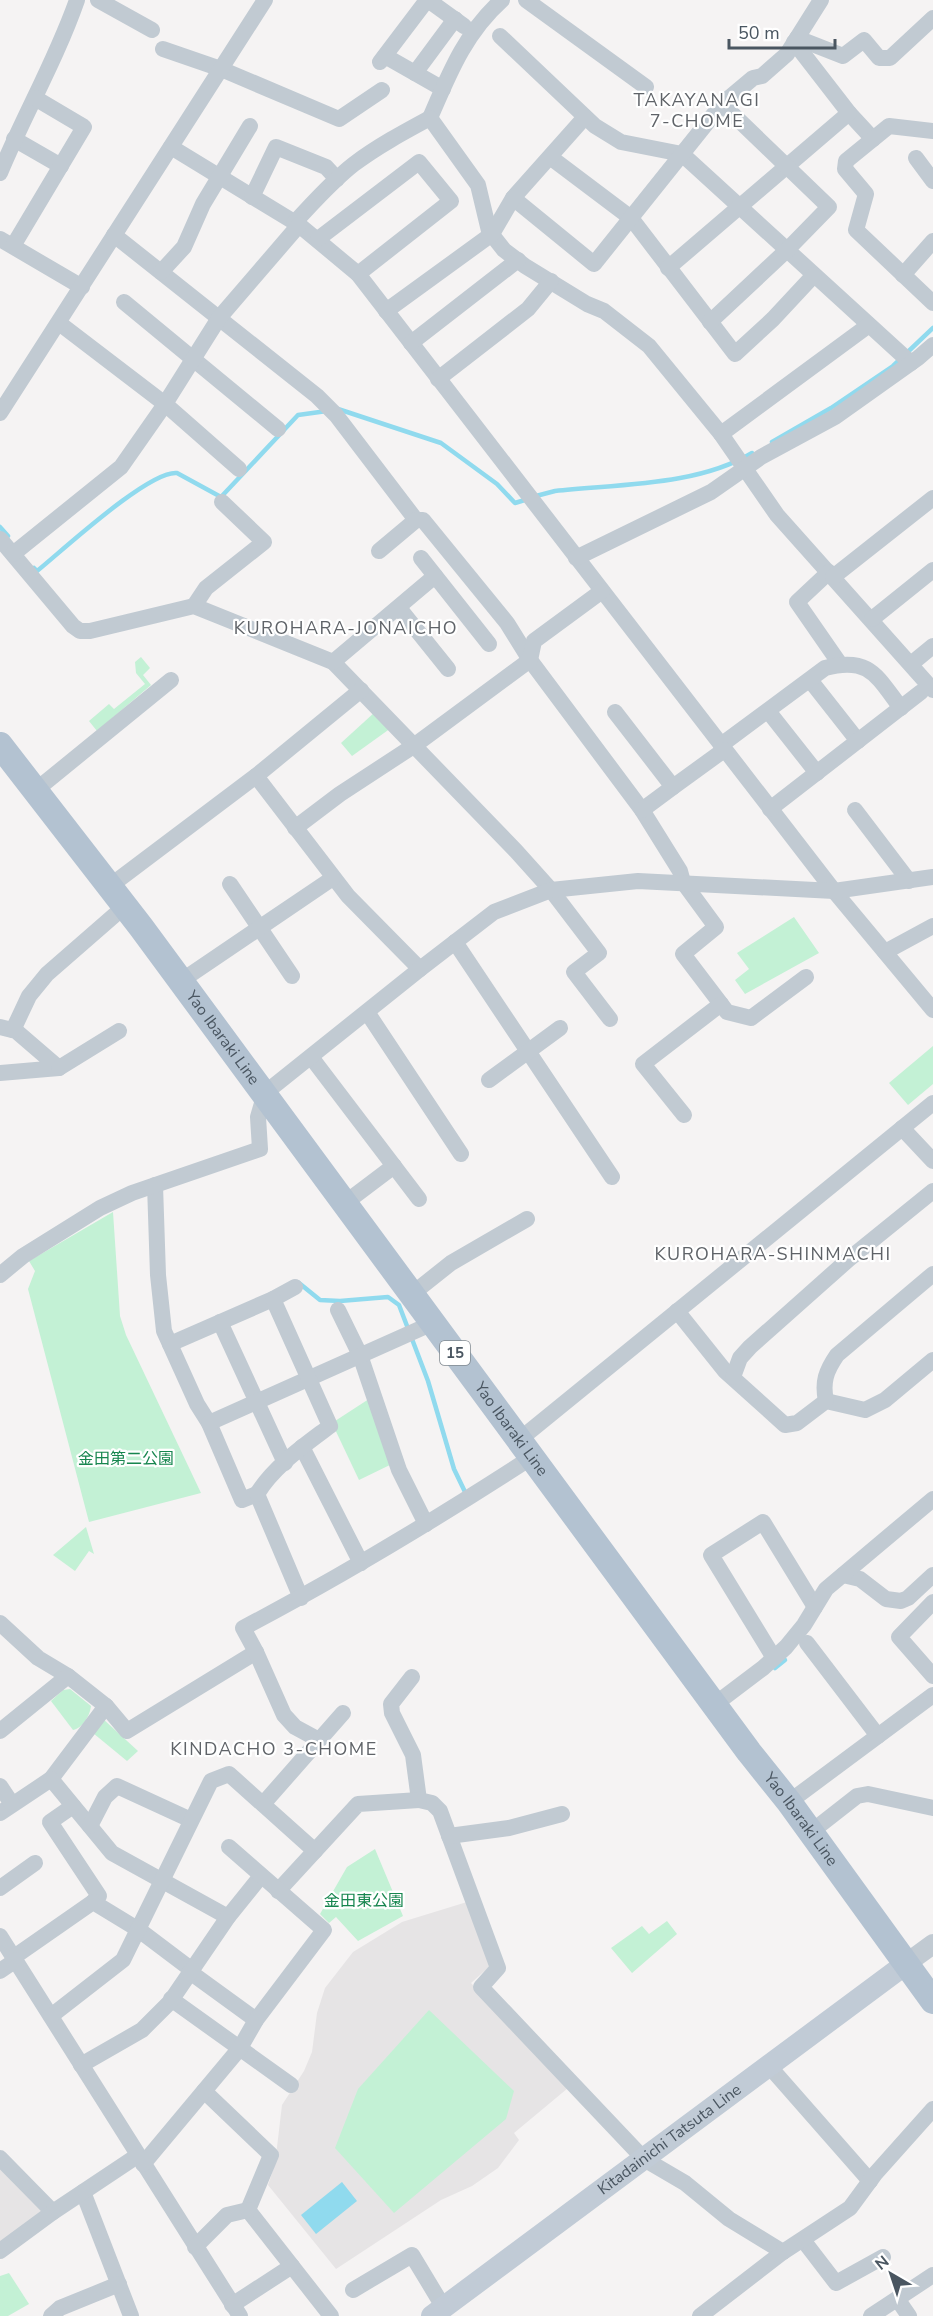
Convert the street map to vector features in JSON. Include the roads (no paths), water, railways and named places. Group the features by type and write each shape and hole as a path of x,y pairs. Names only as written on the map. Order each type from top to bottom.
{"main road":[{"name":"Yao Ibaraki Line","path":"3,754 36,790 181,981 714,1705 789,1802 933,2001"},
{"name":"Kitadainichi Tatsuta Line","path":"438,2312 907,1963"}],"street":[{"path":"0,174 14,139 62,43 77,0"},
{"path":"98,0 152,30"},
{"path":"0,413 265,0"},
{"path":"443,89 383,59 428,0 473,32"},
{"path":"16,552 121,467 165,404 219,318 296,224 337,179 352,165 384,143 430,118 457,56 484,16 502,0"},
{"path":"526,0 646,87"},
{"path":"513,198 594,264 722,104 753,78 762,76 787,54 821,0"},
{"path":"796,40 843,56 864,40 879,58 890,58 933,18"},
{"path":"415,73 455,19"},
{"path":"500,36 595,126 621,142 682,154 906,359"},
{"path":"796,40 849,113 873,139"},
{"path":"163,50 220,69 339,119 382,90"},
{"path":"35,98 84,127 61,166 7,243 82,287"},
{"path":"710,322 829,207 722,104"},
{"path":"668,268 849,113"},
{"path":"386,311 492,234 513,198 585,117"},
{"path":"430,118 478,185 489,231 504,250 587,304 604,311 649,346 721,434 777,514 911,664 927,691 901,708 770,809"},
{"path":"161,273 184,247 203,204 250,126"},
{"path":"933,131 889,126 846,161 845,169 866,194 856,231 933,303"},
{"path":"14,139 61,166"},
{"path":"171,147 296,224 318,239 358,274 834,891 931,1003"},
{"path":"252,197 276,147 326,167 337,179"},
{"path":"550,157 631,218 735,354 773,319 814,274"},
{"path":"916,158 933,181"},
{"path":"318,239 419,162 451,201 358,274"},
{"path":"114,235 330,409 416,520"},
{"path":"903,275 933,241"},
{"path":"411,343 518,260"},
{"path":"438,379 528,309 551,281"},
{"path":"124,302 278,429"},
{"path":"59,323 165,404 239,469"},
{"path":"721,434 869,325"},
{"path":"576,558 711,492 741,464 835,417 906,359 931,352"},
{"path":"840,664 797,602 933,498"},
{"path":"194,606 206,588 264,543 222,502"},
{"path":"379,551 416,520 423,520 507,624 530,660 642,810 651,828 680,871 683,882 716,927 683,954 728,1012 751,1018 806,977"},
{"path":"0,539 16,552 66,619 80,631 90,631 194,606 333,662 415,745 551,890 599,953 574,972 610,1018"},
{"path":"421,558 489,644"},
{"path":"872,619 933,570"},
{"path":"333,662 435,576"},
{"path":"295,828 340,794 415,745 530,660 534,641 602,591"},
{"path":"399,608 448,669"},
{"path":"911,664 933,646"},
{"path":"642,810 825,668 840,664 855,665 871,671 901,708"},
{"path":"36,790 171,680"},
{"path":"810,680 858,741"},
{"path":"110,886 256,776 361,690"},
{"path":"768,711 817,773"},
{"path":"615,712 673,787"},
{"path":"256,776 348,896 420,969"},
{"path":"855,810 909,881"},
{"path":"0,1275 23,1256 100,1208 155,1185 260,1149 258,1117 265,1094 494,912 551,890 638,881 834,891 933,877"},
{"path":"181,981 333,878"},
{"path":"230,884 292,976"},
{"path":"59,1068 7,1028 47,974 125,906"},
{"path":"885,952 933,926"},
{"path":"454,942 612,1177"},
{"path":"684,1115 643,1064 721,1004"},
{"path":"367,1012 461,1154"},
{"path":"489,1080 560,1028"},
{"path":"0,1074 59,1068 119,1030"},
{"path":"311,1057 419,1199"},
{"path":"319,1740 295,1727 284,1715 243,1628 301,1598 426,1524 526,1448 677,1311 933,1103"},
{"path":"902,1128 933,1161"},
{"path":"345,1203 394,1166"},
{"path":"155,1185 158,1275 164,1331 197,1404 209,1423 242,1500 257,1494 263,1484 285,1462 330,1426 273,1299"},
{"path":"733,1377 740,1358 750,1347 849,1259 933,1191"},
{"path":"412,1294 451,1263 527,1219"},
{"path":"826,1401 823,1385 828,1369 837,1355 933,1274"},
{"path":"170,1344 295,1287"},
{"path":"338,1310 360,1355 399,1470 426,1524"},
{"path":"677,1311 725,1371 785,1425 797,1423 826,1401"},
{"path":"219,1322 285,1462"},
{"path":"209,1423 433,1323"},
{"path":"826,1401 865,1410 885,1400 933,1360"},
{"path":"302,1447 361,1563"},
{"path":"257,1494 301,1598"},
{"path":"714,1705 774,1658 804,1625 826,1589 933,1499"},
{"path":"774,1658 711,1555 763,1522 815,1607"},
{"path":"843,1575 860,1579 886,1599 901,1601 933,1575"},
{"path":"910,1595 928,1606 899,1637 933,1676"},
{"path":"1,1626 38,1658 68,1676 106,1706 127,1731 256,1652"},
{"path":"807,1643 878,1736"},
{"path":"0,1731 68,1676"},
{"path":"412,1677 391,1704 392,1713 413,1755 419,1800"},
{"path":"789,1802 933,1695"},
{"path":"0,1786 6,1808 51,1779 106,1706"},
{"path":"263,1804 343,1713"},
{"path":"51,2016 123,1960 211,1781 229,1774 315,1851"},
{"path":"51,1779 112,1853 228,1917"},
{"path":"90,1826 105,1797 117,1786 191,1820"},
{"path":"811,1832 856,1796 868,1794 931,1804"},
{"path":"278,1891 358,1804 419,1800 432,1803 440,1811 498,1968 481,1987 644,2159 685,2183 729,2219 783,2252"},
{"path":"0,1971 99,1896 50,1822 73,1806"},
{"path":"449,1836 509,1828 562,1814"},
{"path":"0,2251 83,2192 140,2160 240,2048 256,2020 324,1930 229,1847"},
{"path":"0,1888 35,1863"},
{"path":"81,2065 142,2030 171,1999 228,1917 261,1876"},
{"path":"93,1902 139,1930 256,2020"},
{"path":"0,1936 236,2310 292,2266"},
{"path":"907,1963 933,1944"},
{"path":"171,1999 291,2085"},
{"path":"769,2066 870,2181"},
{"path":"204,2091 272,2155 248,2210"},
{"path":"709,2313 783,2252 850,2208 870,2181 933,2109"},
{"path":"0,2158 53,2212"},
{"path":"83,2192 131,2316"},
{"path":"195,2247 227,2215 248,2210"},
{"path":"248,2210 331,2316"},
{"path":"802,2240 836,2283 883,2257"},
{"path":"353,2290 412,2255 438,2312"},
{"path":"871,2316 933,2275"},
{"path":"51,2316 60,2308 119,2284"},
{"path":"898,2300 909,2316"}],"water":[{"path":"342,2182 357,2201 316,2234 301,2215"}],"waterway":[{"path":"772,442 831,408 893,366 933,328"},
{"path":"338,409 441,443 497,484 515,503 528,499"},
{"path":"34,568 37,571 127,497 164,476 177,473 221,497 298,415 327,411"},
{"path":"536,496 555,491 682,478 730,464 752,453"},
{"path":"0,527 8,536"},
{"path":"299,1283 320,1300 340,1301 388,1297 399,1305 428,1381 454,1469 466,1494"},
{"path":"775,1668 785,1660"}],"district":[{"name":"TAKAYANAGI 7-CHOME","path":"697,110"},
{"name":"KUROHARA-JONAICHO","path":"346,628"},
{"name":"KUROHARA-SHINMACHI","path":"773,1254"},
{"name":"KINDACHO 3-CHOME","path":"274,1749"}],"park label":[{"name":"金田第二公園","path":"126,1459"},
{"name":"金田東公園","path":"364,1901"}]}
